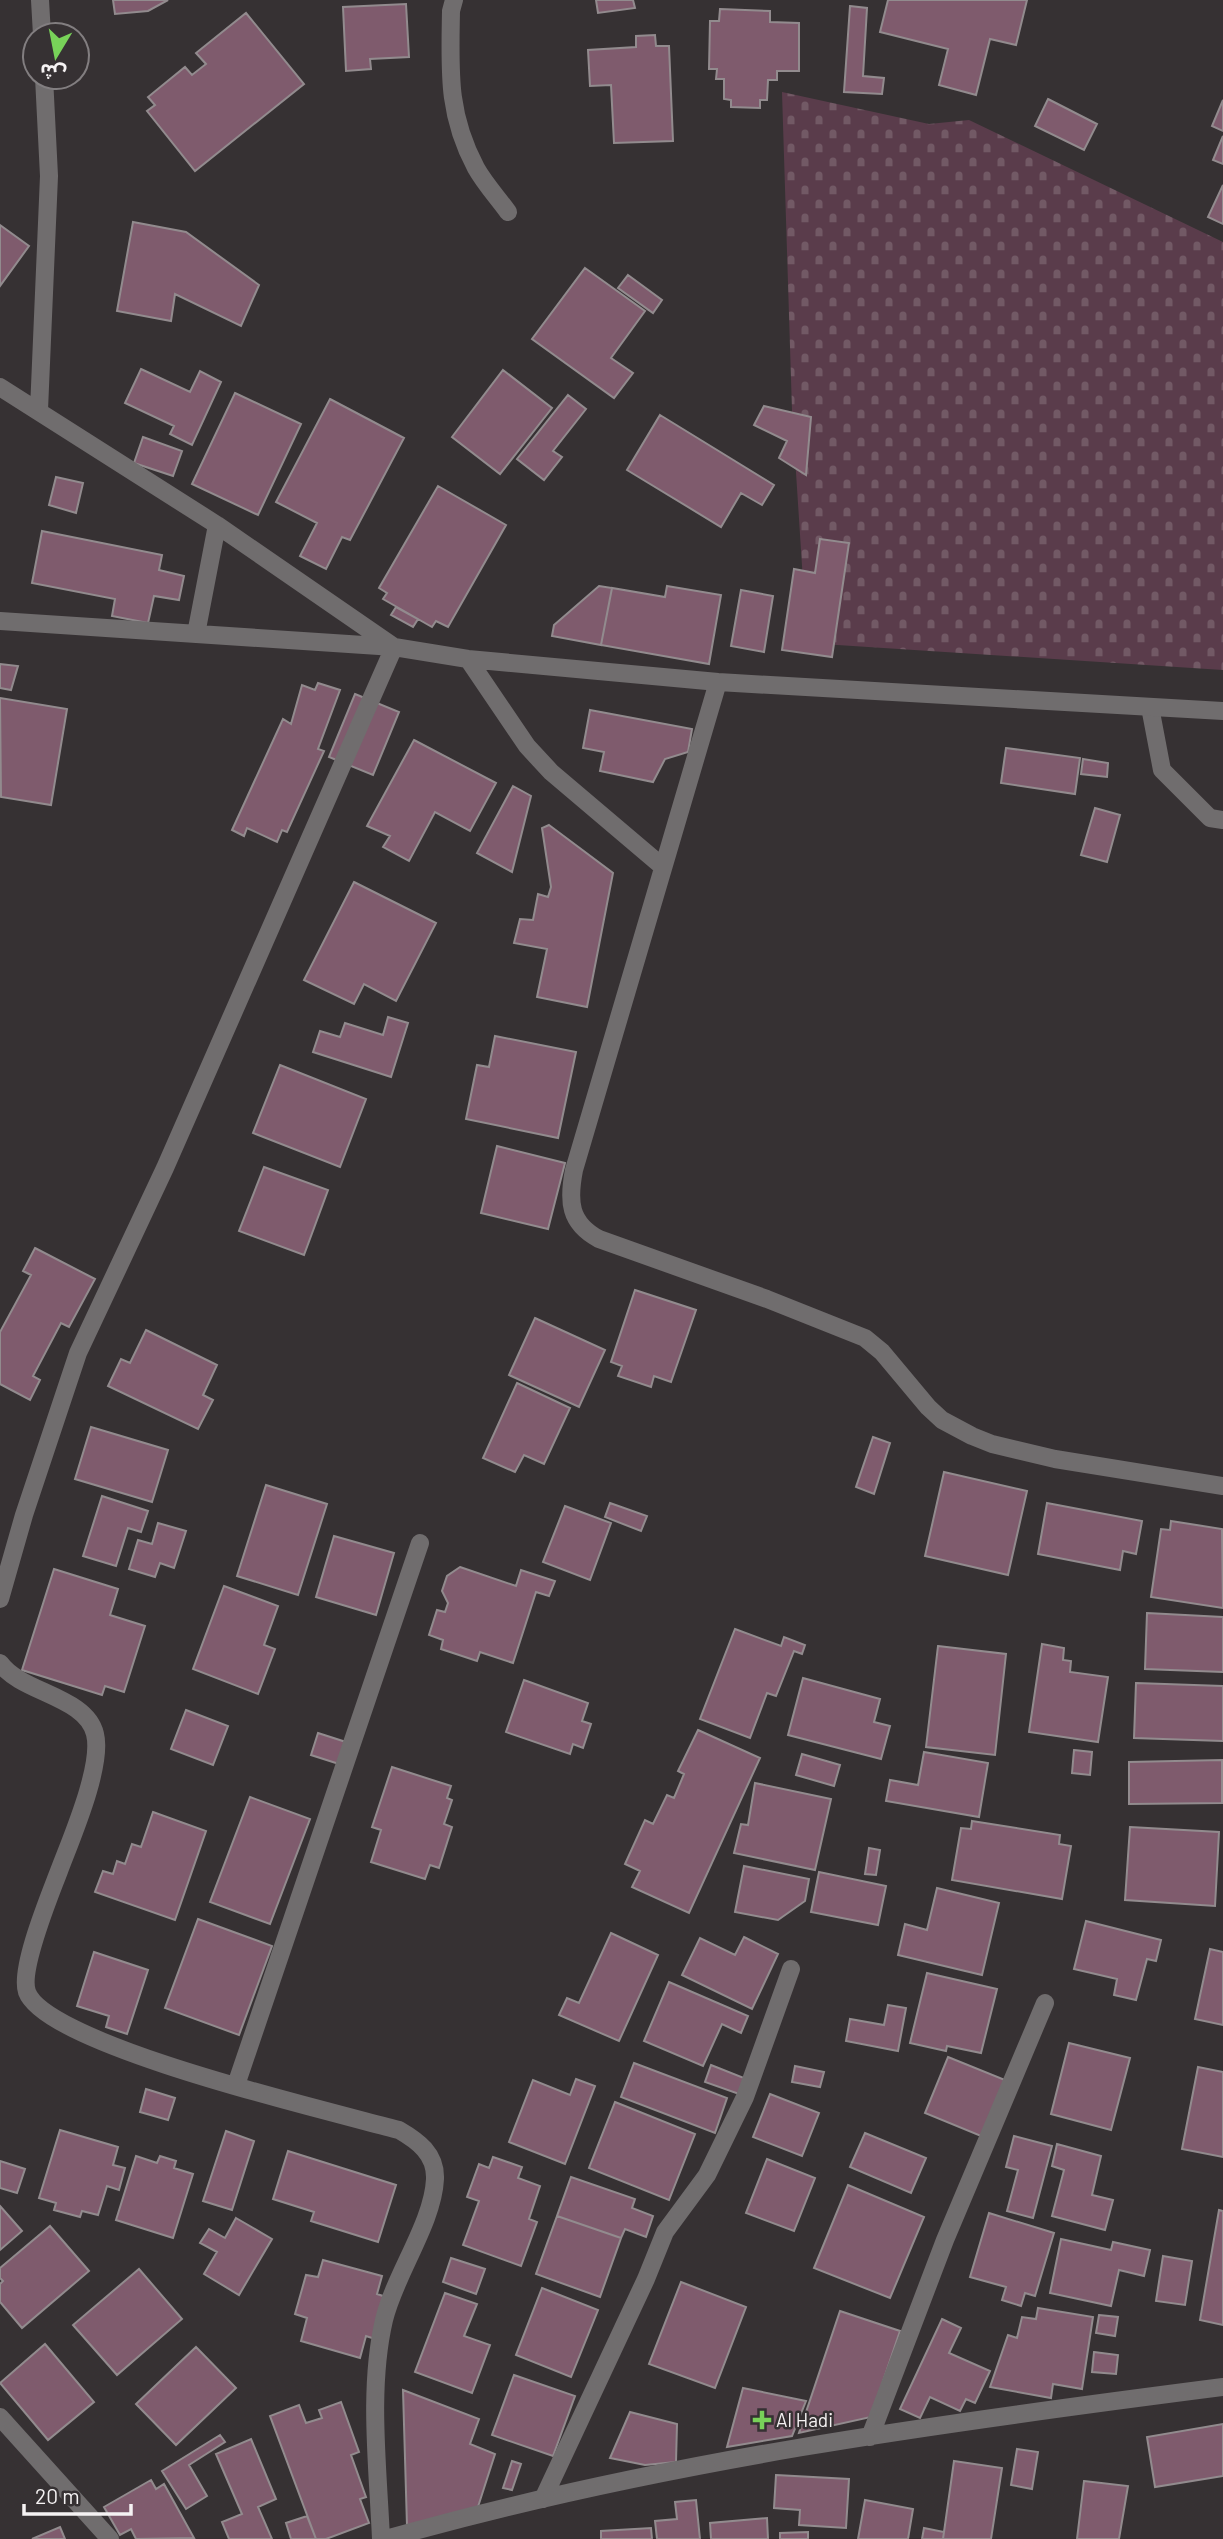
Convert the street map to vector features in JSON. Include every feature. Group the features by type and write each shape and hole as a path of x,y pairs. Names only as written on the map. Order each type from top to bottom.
{"street":[{"path":"40,0 41,21"},
{"path":"454,0 451,11 450,91 459,132 478,171 508,212"},
{"path":"39,410 49,176 45,91"},
{"path":"0,387 217,525 394,647"},
{"path":"195,634 217,525"},
{"path":"0,621 394,647 468,659 718,682 1223,711"},
{"path":"0,1599 24,1515 78,1353 165,1168 394,647"},
{"path":"468,659 527,746 551,772 663,867"},
{"path":"718,682 574,1170 571,1203 581,1227 599,1239 767,1298 865,1338 882,1352 913,1392 935,1413 955,1429 972,1436 992,1444 1055,1459 1223,1486"},
{"path":"1150,708 1162,770 1210,818 1223,820"},
{"path":"236,2085 420,1543"},
{"path":"0,1663 23,1681 81,1711 95,1732 96,1749 84,1804 38,1930 25,1978 28,1995 42,2011 86,2036 189,2073 399,2130 421,2143 431,2158 435,2176 432,2198 399,2273 385,2316 375,2375 381,2539"},
{"path":"543,2499 646,2279 665,2232 707,2175 745,2096 791,1969"},
{"path":"870,2437 945,2240 1045,2003"},
{"path":"386,2539 653,2474 1026,2411 1223,2387"},
{"path":"0,2417 110,2539"}],"green space":[{"path":"782,92 929,124 969,120 1223,242 1223,670 807,643 792,410"}],"building":[{"path":"113,0 168,0 148,11 115,14"},
{"path":"596,0 633,0 635,8 598,13"},
{"path":"888,0 1027,0 1016,45 990,39 976,95 939,85 948,49 880,32"},
{"path":"406,4 409,57 370,59 371,69 346,71 343,7"},
{"path":"850,6 867,8 863,76 884,78 882,94 844,92"},
{"path":"720,9 770,11 770,22 799,23 799,71 777,71 777,80 768,80 767,100 760,100 760,108 731,107 731,100 724,99 724,79 716,79 717,69 709,69 710,21 719,21"},
{"path":"246,13 304,84 195,171 147,111 155,105 148,97 185,67 192,75 206,64 196,53"},
{"path":"655,35 656,46 669,46 673,141 614,143 611,85 590,86 588,50 636,47 636,36"},
{"path":"1048,99 1097,124 1084,150 1035,126"},
{"path":"1223,100 1223,131 1212,126"},
{"path":"1223,136 1223,164 1213,160"},
{"path":"1223,185 1223,224 1208,217"},
{"path":"133,222 186,232 259,285 241,326 175,294 171,321 117,311"},
{"path":"0,225 29,246 0,286"},
{"path":"585,268 645,311 611,358 633,373 614,398 532,339"},
{"path":"628,275 662,300 653,313 618,288"},
{"path":"141,369 190,392 200,371 221,382 192,445 170,434 174,426 125,403"},
{"path":"503,370 552,408 500,474 452,437"},
{"path":"235,393 301,424 258,515 192,484"},
{"path":"568,395 586,409 553,451 562,457 544,480 517,459"},
{"path":"330,399 404,438 350,540 342,537 326,569 300,556 317,523 276,502"},
{"path":"764,406 811,417 806,475 779,458 787,441 754,425"},
{"path":"660,415 774,485 762,505 741,493 721,527 627,470"},
{"path":"143,437 182,451 173,476 134,463"},
{"path":"56,477 83,483 76,513 49,505"},
{"path":"438,486 506,525 448,627 436,621 432,627 383,599 387,593 379,588"},
{"path":"42,531 162,555 159,570 184,576 179,600 154,596 148,623 112,616 115,599 32,583"},
{"path":"820,539 849,543 832,657 782,650 794,569 815,573"},
{"path":"599,586 612,588 601,645 552,636 554,625"},
{"path":"667,586 721,595 709,664 601,645 612,588 665,597"},
{"path":"741,590 773,596 764,652 731,646"},
{"path":"396,607 418,619 413,627 391,615"},
{"path":"0,664 18,666 11,690 0,688"},
{"path":"318,683 340,690 318,749 324,751 287,832 282,830 277,842 247,828 244,836 232,830 283,719 291,724 302,685 315,690"},
{"path":"355,694 399,712 373,775 329,757"},
{"path":"0,698 67,709 51,805 1,797"},
{"path":"590,710 692,729 688,752 665,759 653,782 600,771 604,752 583,748"},
{"path":"414,740 496,783 470,831 435,812 409,861 383,847 390,836 367,826"},
{"path":"1006,748 1080,758 1075,794 1001,783"},
{"path":"1083,759 1108,763 1107,777 1081,774"},
{"path":"513,786 531,796 512,872 477,853"},
{"path":"1095,808 1120,815 1107,862 1081,855"},
{"path":"549,825 613,873 587,1007 537,997 547,949 514,943 520,919 533,920 538,894 548,897 551,887 542,828"},
{"path":"354,882 436,923 396,1001 364,984 354,1004 304,980"},
{"path":"388,1017 408,1023 391,1077 313,1052 320,1031 340,1037 345,1023 383,1035"},
{"path":"495,1036 576,1052 558,1138 466,1119 477,1065 489,1067"},
{"path":"280,1065 366,1099 340,1167 253,1133"},
{"path":"497,1146 565,1163 548,1229 481,1213"},
{"path":"264,1167 328,1190 304,1255 239,1231"},
{"path":"35,1248 95,1279 69,1327 61,1323 33,1376 40,1380 30,1400 0,1384 0,1332 31,1275 23,1271"},
{"path":"635,1290 696,1310 671,1382 654,1376 651,1387 618,1376 622,1366 611,1362"},
{"path":"535,1318 605,1350 579,1407 509,1375"},
{"path":"146,1330 217,1365 203,1395 213,1400 198,1429 108,1386 121,1359 130,1363"},
{"path":"517,1383 570,1408 544,1464 524,1455 515,1472 483,1458"},
{"path":"91,1427 168,1450 152,1502 75,1479"},
{"path":"873,1437 890,1443 874,1494 856,1487"},
{"path":"944,1472 1027,1491 1008,1575 925,1556"},
{"path":"266,1485 327,1504 298,1595 237,1576"},
{"path":"102,1496 148,1511 141,1532 128,1528 116,1566 83,1556"},
{"path":"610,1503 647,1516 641,1531 605,1517"},
{"path":"1047,1503 1142,1521 1136,1554 1123,1551 1120,1570 1038,1554"},
{"path":"565,1506 611,1523 590,1580 543,1562"},
{"path":"1171,1521 1222,1529 1223,1608 1151,1597 1161,1529 1170,1530"},
{"path":"158,1523 186,1531 174,1568 160,1563 155,1577 129,1569 138,1540 152,1544"},
{"path":"334,1536 394,1553 376,1615 316,1597"},
{"path":"460,1567 516,1586 521,1570 555,1581 549,1596 536,1592 513,1663 480,1652 477,1661 441,1649 443,1640 429,1635 437,1610 445,1612 448,1603 442,1591 447,1576"},
{"path":"54,1569 118,1589 110,1615 145,1626 124,1692 105,1686 102,1695 22,1670"},
{"path":"224,1586 278,1606 264,1645 275,1649 258,1694 193,1669"},
{"path":"1147,1613 1223,1617 1223,1672 1145,1669"},
{"path":"735,1629 781,1646 784,1637 805,1645 802,1654 794,1651 776,1696 767,1693 750,1738 700,1719"},
{"path":"1042,1644 1064,1648 1063,1660 1071,1661 1070,1672 1108,1677 1098,1742 1029,1732"},
{"path":"938,1646 1006,1654 995,1755 926,1747"},
{"path":"803,1678 880,1699 874,1722 890,1726 881,1759 788,1735"},
{"path":"524,1680 588,1703 582,1721 591,1724 583,1748 573,1744 570,1754 506,1732"},
{"path":"1136,1683 1223,1686 1223,1741 1134,1738"},
{"path":"186,1710 228,1726 213,1765 171,1749"},
{"path":"698,1730 760,1758 689,1913 632,1887 640,1871 625,1864 645,1820 653,1824 667,1795 674,1798 684,1774 678,1771"},
{"path":"318,1733 349,1743 342,1765 311,1755"},
{"path":"1074,1750 1092,1752 1090,1775 1072,1773"},
{"path":"924,1752 988,1763 979,1817 886,1801 890,1780 918,1785"},
{"path":"802,1754 840,1765 834,1786 796,1775"},
{"path":"1222,1760 1222,1803 1129,1804 1129,1762"},
{"path":"392,1767 451,1786 447,1798 452,1800 444,1824 452,1827 439,1868 430,1865 425,1879 371,1862 381,1830 372,1827"},
{"path":"755,1783 831,1799 815,1870 734,1853 741,1824 748,1825"},
{"path":"250,1797 310,1819 270,1924 210,1902"},
{"path":"153,1812 206,1831 175,1920 95,1892 103,1871 113,1874 117,1861 125,1864 132,1844 141,1847"},
{"path":"972,1821 1060,1835 1059,1844 1071,1846 1062,1899 952,1880 961,1828 971,1829"},
{"path":"1130,1827 1219,1832 1215,1906 1125,1900"},
{"path":"869,1848 880,1850 876,1875 865,1874"},
{"path":"744,1866 809,1879 805,1901 778,1920 735,1912"},
{"path":"819,1872 886,1886 878,1925 811,1912"},
{"path":"937,1888 999,1903 982,1975 898,1955 905,1924 927,1930"},
{"path":"198,1919 272,1946 239,2035 165,2008"},
{"path":"1086,1921 1161,1940 1156,1961 1147,1959 1136,2000 1114,1995 1117,1979 1074,1969"},
{"path":"611,1933 658,1955 619,2041 559,2015 567,1998 579,2003"},
{"path":"744,1937 778,1954 752,2009 682,1975 700,1938 735,1955"},
{"path":"1210,1949 1223,1952 1223,2025 1195,2019"},
{"path":"94,1952 148,1970 127,2034 106,2027 109,2016 77,2006"},
{"path":"927,1973 997,1989 981,2053 947,2046 946,2051 910,2043"},
{"path":"669,1982 748,2016 741,2033 722,2024 703,2066 644,2041"},
{"path":"888,2005 906,2008 898,2051 846,2041 850,2019 884,2025"},
{"path":"1069,2043 1130,2058 1111,2130 1051,2114"},
{"path":"948,2057 1005,2080 981,2136 925,2113"},
{"path":"634,2063 727,2098 715,2133 621,2097"},
{"path":"711,2065 744,2078 739,2094 705,2082"},
{"path":"795,2066 824,2072 820,2087 792,2082"},
{"path":"1198,2067 1223,2072 1223,2157 1182,2149"},
{"path":"576,2079 595,2086 565,2164 509,2142 533,2080 570,2095"},
{"path":"146,2089 175,2098 168,2120 140,2112"},
{"path":"770,2094 819,2113 802,2156 753,2137"},
{"path":"615,2102 695,2134 669,2200 589,2168"},
{"path":"60,2130 118,2147 113,2165 125,2168 119,2190 107,2186 98,2215 82,2211 80,2217 54,2210 56,2203 39,2198"},
{"path":"226,2131 254,2141 232,2210 203,2201"},
{"path":"865,2133 926,2158 911,2193 850,2167"},
{"path":"1014,2136 1052,2146 1033,2218 1007,2211 1018,2170 1006,2167"},
{"path":"1057,2144 1101,2156 1092,2195 1113,2200 1105,2230 1052,2216 1064,2170 1052,2166"},
{"path":"288,2151 396,2185 378,2242 311,2221 314,2212 273,2199"},
{"path":"136,2156 157,2163 160,2156 176,2161 174,2168 193,2174 173,2238 116,2220"},
{"path":"493,2157 522,2167 518,2178 540,2186 529,2219 537,2222 521,2266 463,2245 479,2201 467,2197 479,2164 489,2168"},
{"path":"767,2159 815,2178 794,2231 746,2213"},
{"path":"0,2161 25,2169 17,2193 0,2188"},
{"path":"571,2177 635,2199 632,2208 653,2216 646,2237 625,2229 621,2238 557,2216"},
{"path":"848,2185 924,2217 890,2298 814,2268"},
{"path":"0,2206 22,2231 0,2250"},
{"path":"1219,2210 1223,2211 1223,2325 1200,2320"},
{"path":"989,2213 1054,2233 1035,2296 1025,2293 1021,2306 1002,2300 1006,2287 970,2277"},
{"path":"557,2216 621,2238 600,2297 536,2274"},
{"path":"236,2218 272,2239 239,2295 204,2274 217,2252 200,2243 209,2229 225,2238"},
{"path":"50,2226 89,2271 22,2328 0,2302 0,2284 3,2281 0,2278 0,2268"},
{"path":"1061,2239 1111,2250 1113,2242 1150,2250 1144,2276 1119,2270 1111,2306 1050,2293"},
{"path":"1163,2256 1192,2261 1185,2305 1156,2301"},
{"path":"451,2258 485,2269 476,2294 443,2282"},
{"path":"323,2260 382,2276 377,2294 386,2297 375,2339 366,2336 360,2358 301,2341 307,2318 295,2314 306,2275 318,2277"},
{"path":"139,2269 182,2319 117,2375 73,2325"},
{"path":"681,2282 746,2307 715,2388 649,2364"},
{"path":"542,2288 598,2310 571,2377 516,2355"},
{"path":"445,2293 477,2304 464,2336 490,2345 472,2393 415,2372"},
{"path":"1038,2308 1093,2317 1082,2389 1053,2384 1051,2398 990,2387 1008,2335 1017,2338 1022,2317 1036,2319"},
{"path":"840,2311 900,2331 871,2417 799,2433"},
{"path":"1099,2315 1118,2317 1115,2336 1096,2333"},
{"path":"942,2319 961,2328 949,2353 990,2371 975,2403 966,2399 960,2411 930,2397 920,2418 900,2409"},
{"path":"45,2344 94,2402 48,2440 0,2383"},
{"path":"196,2347 236,2388 176,2445 136,2404"},
{"path":"1094,2352 1118,2355 1116,2374 1092,2372"},
{"path":"514,2375 575,2396 553,2456 492,2435"},
{"path":"743,2388 806,2401 792,2436 727,2447"},
{"path":"403,2390 479,2419 470,2444 495,2454 476,2513 407,2526"},
{"path":"341,2402 359,2452 351,2455 366,2497 360,2499 369,2523 326,2539 316,2539 270,2416 299,2405 306,2423 322,2418 319,2410"},
{"path":"630,2412 677,2424 676,2462 645,2465 610,2458"},
{"path":"1223,2424 1223,2476 1155,2487 1147,2437"},
{"path":"220,2435 225,2442 189,2465 207,2496 186,2509 162,2471"},
{"path":"251,2439 276,2499 258,2507 272,2539 229,2539 222,2522 242,2514 216,2454"},
{"path":"1017,2449 1038,2452 1032,2489 1011,2485"},
{"path":"512,2461 521,2464 512,2490 503,2488"},
{"path":"954,2461 1002,2468 991,2539 943,2539"},
{"path":"776,2475 849,2479 846,2528 799,2525 800,2510 774,2508"},
{"path":"151,2480 156,2489 164,2484 194,2538 136,2539 131,2529 120,2535 104,2507"},
{"path":"1084,2481 1128,2486 1119,2539 1077,2539"},
{"path":"696,2500 700,2539 657,2539 655,2521 677,2519 675,2502"},
{"path":"865,2500 913,2509 908,2539 858,2539"},
{"path":"307,2516 316,2539 291,2539 286,2523"},
{"path":"767,2518 768,2539 711,2539 710,2523"},
{"path":"60,2527 65,2539 32,2539"},
{"path":"651,2528 652,2539 601,2539 601,2531"},
{"path":"924,2528 944,2532 943,2539 922,2539"},
{"path":"808,2532 808,2539 780,2539 780,2533"}],"place":[{"name":"Al Hadi","path":"762,2420"}]}
